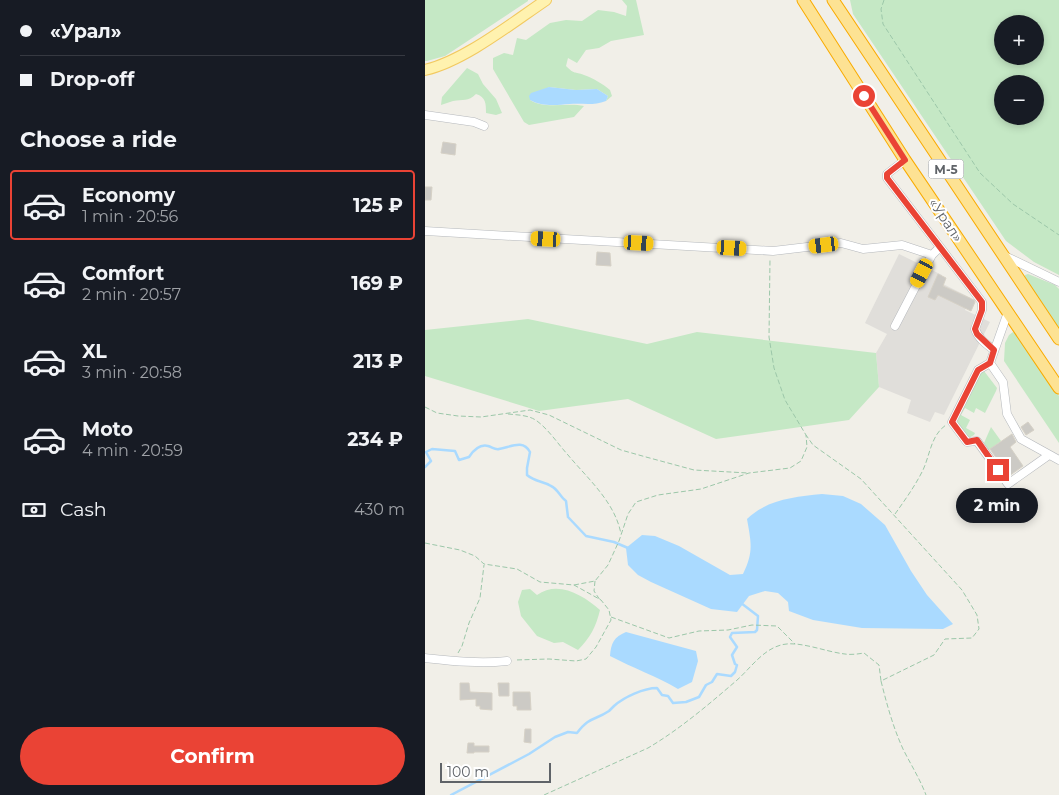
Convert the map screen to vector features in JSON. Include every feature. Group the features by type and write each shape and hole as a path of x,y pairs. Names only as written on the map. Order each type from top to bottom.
{"highway":[{"name":"«Урал»","path":"803,0 905,160 1059,388"},
{"name":"«Урал»","path":"833,0 1059,339"}],"main road":[{"path":"425,70 440,66 462,55 545,0"},
{"path":"841,0 842,14"}],"street":[{"path":"425,115 474,122 484,126"},
{"path":"905,160 887,174 887,178 982,302 982,310 975,329 977,334 994,350"},
{"path":"425,231 770,250 841,242 863,248 902,246 931,255"},
{"path":"895,326 931,255 940,247"},
{"path":"1004,255 1059,282"},
{"path":"1007,312 990,363 978,370 952,422 967,442 977,440 1009,484 1049,455"},
{"path":"990,363 1003,382 1007,414 1021,439 1059,460"},
{"path":"425,658 489,663 507,661"}],"path":[{"path":"884,0 881,9 883,24 980,173 1013,204 1059,235"},
{"path":"770,250 769,322 774,368 785,400 813,445 861,479 962,590 977,615 979,629 972,638 945,639 933,655 881,681"},
{"path":"425,407 437,413 481,417 530,410 549,415 621,450 694,470 749,473 790,468 801,461 807,447 806,435"},
{"path":"504,414 528,416 536,420 545,429 605,499 619,522 621,536"},
{"path":"894,514 908,496 924,469 941,429 953,421"},
{"path":"425,543 460,550 475,556 485,564 517,569 540,582 574,585 595,581 609,565 628,514 636,502 658,495 701,489 749,473"},
{"path":"453,661 462,646 469,623 480,598 485,564"},
{"path":"507,661 536,659 576,661 586,659 596,647 611,620 609,610 595,591 595,581"},
{"path":"574,585 601,600"},
{"path":"611,617 669,638 699,631 728,630 753,625 777,626 796,644"},
{"path":"544,795 664,739 711,703 764,654 781,645 796,644 847,654 864,653 879,665 881,681 891,719 903,749 922,782 926,795"}],"shaded area":[{"path":"899,254 942,275 939,282 971,298 965,310 990,322 944,415 935,412 930,422 907,413 911,400 879,387 876,353 887,334 865,323"}],"green space":[{"path":"425,0 528,1 445,56 425,61"},
{"path":"622,0 636,0 644,35 611,41 599,48 586,50 577,63 568,58 566,66 573,72 601,83 610,90 612,96 606,101 608,96 597,89 576,90 549,87 530,100 543,105 584,106 574,117 529,125 524,122 493,69 493,58 504,53 513,55 517,38 526,40 550,23 566,20 582,21 598,10 626,16 627,6"},
{"path":"850,0 1059,0 1059,275 1034,262 1006,241 853,14"},
{"path":"467,68 478,74 483,84 496,99 502,113 496,115 486,113 484,99 476,94 468,99 441,105 442,97"},
{"path":"1028,274 1055,285 1059,289 1059,329 1025,278 1025,275"},
{"path":"528,319 647,344 697,332 876,353 879,387 849,420 716,439 628,399 539,411 425,376 425,330"},
{"path":"1013,332 1017,334 1059,396 1059,443 1004,361 1005,343"},
{"path":"984,371 997,388 985,413 976,408 974,413 965,408 961,415 970,420 966,428 975,433 969,438 957,422 980,372"},
{"path":"991,427 1001,441 989,450 984,443"},
{"path":"530,589 537,595 553,589 570,591 586,599 600,610 592,632 578,650 563,642 554,643 537,636 521,616 518,602 522,590"}],"water":[{"path":"549,87 576,90 597,89 608,96 606,101 592,104 550,105 539,104 530,100 529,96 531,93"},
{"path":"822,494 843,496 861,504 885,525 927,595 953,624 943,629 862,628 813,620 789,611 788,602 778,593 765,591 749,596 737,612 711,609 651,582 638,575 628,565 626,548 642,535 655,536 679,546 730,575 743,574 751,547 747,519 764,507 782,500"},
{"path":"626,632 696,651 698,661 692,682 678,689 610,656 614,641"}],"building":[{"path":"443,142 456,144 455,155 441,153"},
{"path":"425,187 432,187 431,200 425,200"},
{"path":"597,252 610,253 611,266 596,265"},
{"path":"938,274 946,278 943,286 974,300 971,311 938,295 935,300 928,297"},
{"path":"1028,422 1034,430 1026,435 1021,427"},
{"path":"1012,434 1016,442 1010,447 1023,466 1009,476 990,449"},
{"path":"460,683 469,683 470,692 492,693 492,710 480,709 480,706 476,706 476,699 460,700"},
{"path":"498,683 509,683 509,696 499,696"},
{"path":"513,692 530,692 531,710 517,710 517,706 513,706"},
{"path":"525,729 531,729 531,743 524,742"},
{"path":"468,743 474,743 474,746 489,746 489,752 467,753"}],"waterway":[{"path":"425,467 431,461 426,452 432,449 455,451 459,460 469,457 482,446 495,449 516,445 524,446 530,452 527,475 555,489 566,501 568,517 586,536 614,542 628,548"},
{"path":"451,795 529,754 555,737 568,732 577,733 589,721 604,714 623,699 634,694 657,688 662,695 668,696 673,703 686,702 699,697 706,685 712,682 717,674 731,676 735,672 737,665 732,655 737,647 730,637 732,633 755,632 757,630 758,616 741,603"}],"route":[{"path":"864,96 905,160 887,174 887,178 982,302 982,310 975,329 986,345 994,350 990,363 978,370 952,422 967,442 977,440 998,470"}]}
